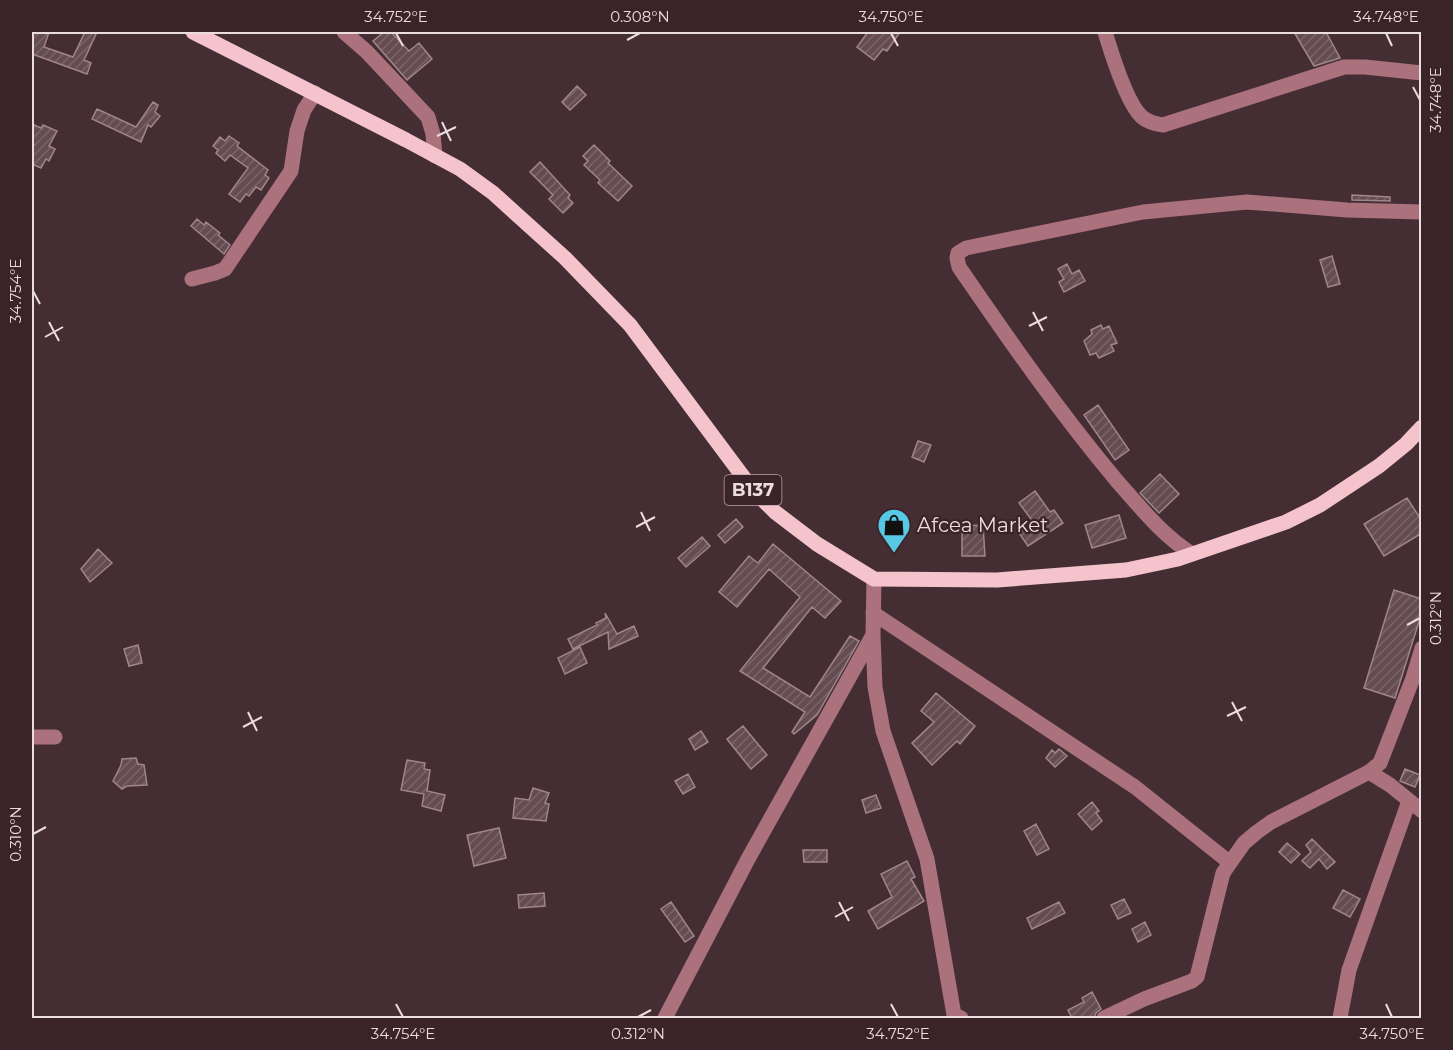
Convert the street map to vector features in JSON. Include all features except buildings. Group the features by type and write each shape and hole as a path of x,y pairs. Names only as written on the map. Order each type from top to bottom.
{"main road":[{"name":"B137","path":"193,32 435,156 459,169 493,193 565,258 630,326 753,490 775,512 817,544 874,579"},
{"path":"874,579 998,580 1073,575 1126,570 1192,554 1286,522 1320,505 1379,466 1406,444 1422,427"}],"street":[{"path":"344,32 367,52 428,117 433,134 435,156"},
{"path":"1105,32 1133,104 1141,116 1152,123 1163,125 1344,67 1422,73"},
{"path":"192,279 225,268 279,191 291,171 300,121 315,93"},
{"path":"1192,554 1171,541 1144,512 1057,405 959,267 958,253 966,248 1143,212 1247,202 1347,210 1422,212"},
{"path":"874,579 875,687 883,731 927,859 954,1015 961,1018"},
{"path":"873,613 1136,788 1229,862"},
{"path":"664,1018 748,859 873,635"},
{"path":"1104,1018 1144,999 1192,981 1197,976 1223,873 1229,862 1244,843 1271,822 1369,772 1381,759 1413,678 1422,648"},
{"path":"32,737 55,736"},
{"path":"1369,772 1390,785 1422,811"},
{"path":"1340,1018 1349,970 1409,801"}],"place":[{"name":"Afcea Market","path":"894,554"}]}
